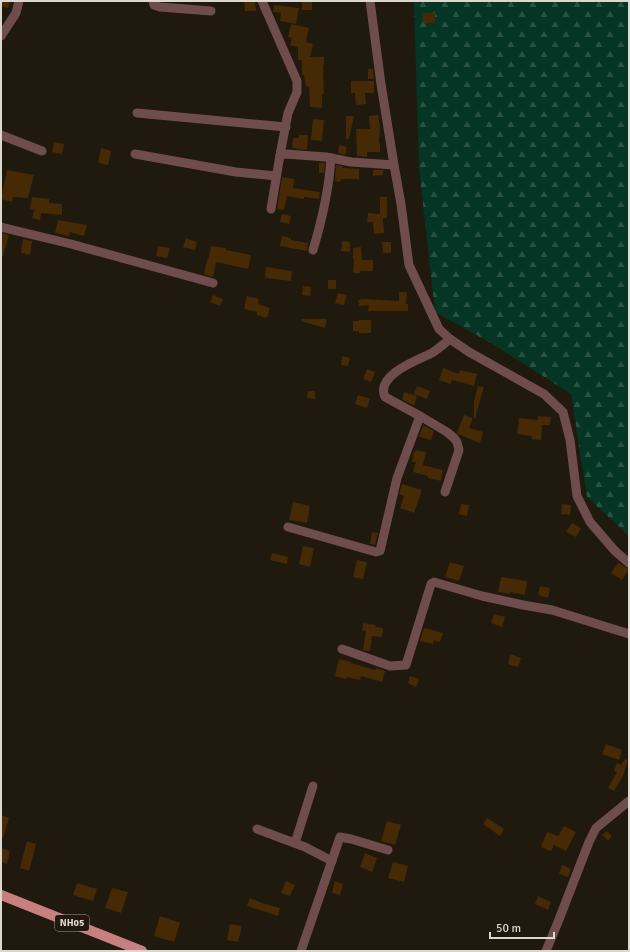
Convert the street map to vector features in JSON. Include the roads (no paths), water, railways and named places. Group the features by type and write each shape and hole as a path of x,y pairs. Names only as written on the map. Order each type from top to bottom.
{"main road":[{"name":"NH05","path":"1,895 142,951"}],"street":[{"path":"1,36 16,13 19,1"},
{"path":"153,1 154,5 160,7 211,11"},
{"path":"262,1 297,81 297,92 288,113 271,209"},
{"path":"370,1 381,84 401,204 408,265 439,329 450,339 469,352 544,394 563,412 570,440 577,496 590,522 615,551 629,563"},
{"path":"137,113 286,127"},
{"path":"1,135 42,151"},
{"path":"135,154 236,172 276,176"},
{"path":"280,155 286,154 331,158 351,162 394,165"},
{"path":"313,250 320,228 330,181 331,158"},
{"path":"1,227 71,244 213,283"},
{"path":"445,492 459,450 457,442 447,432 385,397 384,394 386,382 392,374 400,368 433,352 450,339"},
{"path":"288,527 376,552 380,551 397,478 420,416"},
{"path":"342,649 390,666 406,665 431,584 434,582 523,606 552,610 629,634"},
{"path":"295,843 313,786"},
{"path":"546,951 589,842 596,828 629,801"},
{"path":"257,830 305,847 332,861"},
{"path":"301,951 340,837 388,850"}]}
